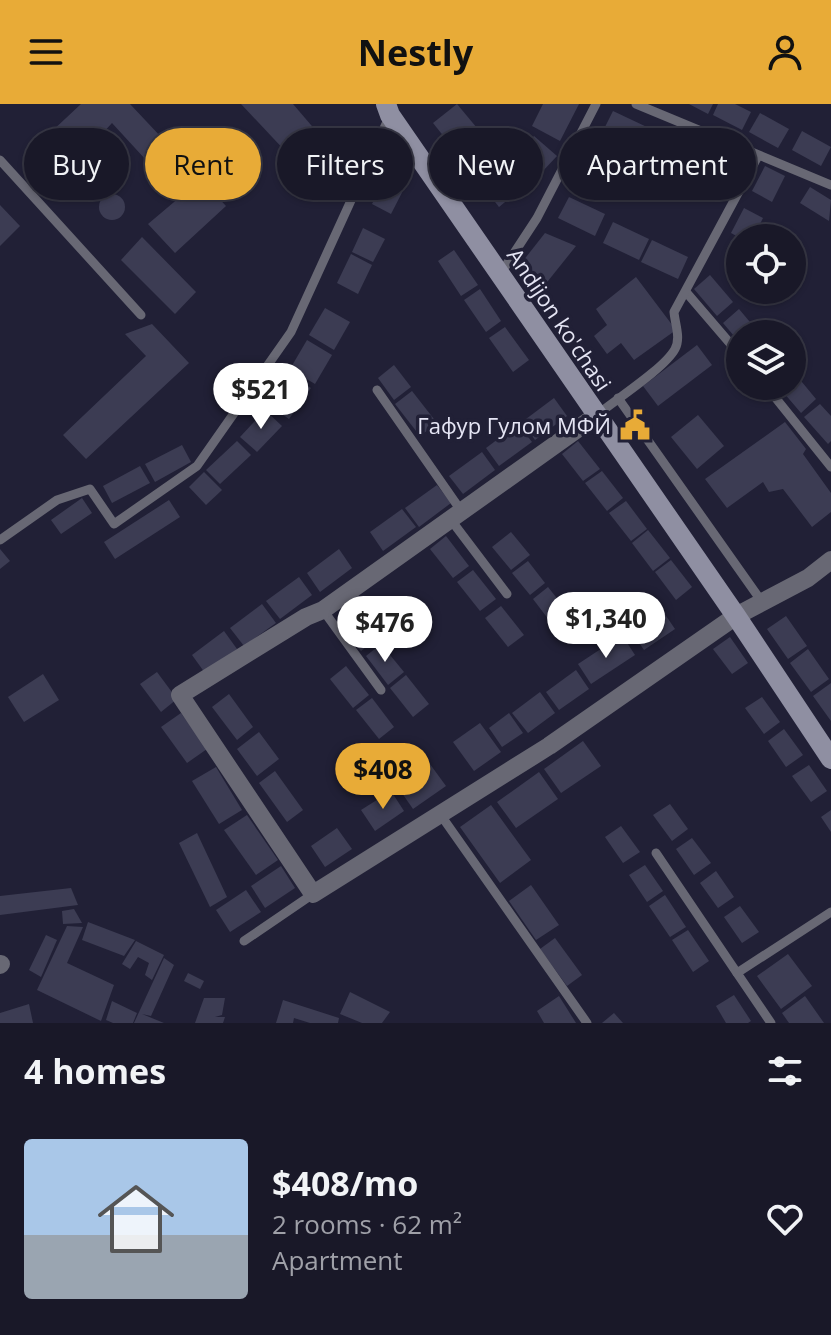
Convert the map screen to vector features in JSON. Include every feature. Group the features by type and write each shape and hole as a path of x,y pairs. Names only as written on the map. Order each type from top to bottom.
{"street":[{"name":"Andijon ko'chasi","path":"388,109 831,759"},
{"path":"597,415 323,610 306,617 180,695 313,894 549,746 736,616 808,578 831,560"}],"lane":[{"path":"501,273 537,218 596,104"},
{"path":"636,104 831,185"},
{"path":"0,540 57,500 90,489 114,524 197,466 291,332 388,109"},
{"path":"597,415 666,361 676,348 674,312 758,156"},
{"path":"0,160 141,315"},
{"path":"686,292 726,339"},
{"path":"377,390 507,594"},
{"path":"618,398 762,602"},
{"path":"777,400 831,467"},
{"path":"323,610 381,690"},
{"path":"440,814 587,1023"},
{"path":"656,853 771,1023"},
{"path":"244,941 313,894"},
{"path":"737,973 831,912"}],"building":[{"path":"81,104 130,104 153,128 145,128 145,159 129,142 129,128 117,128 112,123 107,128 55,128"},
{"path":"241,104 293,104 314,128 277,128 277,142"},
{"path":"457,104 477,128 437,128 433,123"},
{"path":"543,104 579,104 567,128 559,128 559,140 543,132 543,128 532,126"},
{"path":"689,104 713,104 708,114"},
{"path":"718,104 735,104 751,112 743,128 713,115"},
{"path":"613,111 649,128 604,128"},
{"path":"760,113 789,129 778,148 756,136 756,128 751,128"},
{"path":"802,131 831,147 821,166 792,150"},
{"path":"543,144 557,156 543,171"},
{"path":"765,166 785,176 772,202 756,193 756,183"},
{"path":"810,187 831,200 829,221 800,203"},
{"path":"102,200 124,202 124,212 117,219 107,219 100,212"},
{"path":"176,200 220,200 226,206 175,253 148,224"},
{"path":"374,200 398,200 391,214 372,204"},
{"path":"494,200 508,200 499,207"},
{"path":"567,200 575,200 605,214 595,236 558,218"},
{"path":"0,205 20,226 0,246"},
{"path":"744,208 763,218 760,224 736,224"},
{"path":"613,222 649,239 639,260 603,243"},
{"path":"363,228 385,239 373,262 352,252"},
{"path":"545,233 576,246 544,286 523,261"},
{"path":"142,237 196,292 175,314 121,260"},
{"path":"652,240 688,257 678,279 641,262"},
{"path":"454,250 478,285 461,296 438,261"},
{"path":"351,254 372,265 358,294 337,283"},
{"path":"710,275 726,294 726,304 731,304 717,316 694,289"},
{"path":"636,277 676,330 634,360 621,343 607,354 594,336 607,325 596,309"},
{"path":"480,289 501,321 486,332 464,300"},
{"path":"325,308 350,322 334,350 309,335"},
{"path":"739,309 748,320 726,320"},
{"path":"152,324 189,363 86,459 63,435 146,356 125,334"},
{"path":"505,327 529,360 513,372 489,338"},
{"path":"307,340 332,355 315,384 290,369"},
{"path":"697,345 712,365 658,406 643,386"},
{"path":"394,365 411,387 394,400 378,378"},
{"path":"290,374 311,388 289,419 269,405"},
{"path":"806,387 816,399 801,413 790,400 806,400"},
{"path":"412,391 437,423 420,436 395,404"},
{"path":"554,398 567,416 535,440 522,422"},
{"path":"820,404 831,416 831,441 828,444 804,417"},
{"path":"265,410 282,426 257,452 240,437"},
{"path":"698,415 724,446 697,469 671,437"},
{"path":"785,422 806,449 803,454 831,493 831,512 812,527 783,489 769,492 763,482 727,508 705,479"},
{"path":"518,424 532,442 499,466 486,448"},
{"path":"237,441 251,455 220,484 206,470"},
{"path":"578,441 600,469 583,481 562,454"},
{"path":"182,445 191,462 155,482 145,464"},
{"path":"482,452 495,470 463,494 449,476"},
{"path":"140,466 150,483 112,503 103,486"},
{"path":"602,471 623,498 607,511 585,483"},
{"path":"204,472 222,490 206,505 189,487"},
{"path":"437,485 451,503 419,527 405,508"},
{"path":"82,498 92,513 61,534 51,520"},
{"path":"169,500 180,517 115,559 104,542"},
{"path":"626,501 647,529 631,541 609,513"},
{"path":"402,509 416,527 383,551 370,532"},
{"path":"648,530 670,558 653,571 632,543"},
{"path":"511,532 530,555 511,570 492,547"},
{"path":"446,536 469,566 453,578 430,549"},
{"path":"0,549 10,561 0,569"},
{"path":"339,549 352,568 320,592 307,573"},
{"path":"671,560 692,587 676,600 655,572"},
{"path":"528,561 545,583 530,595 512,573"},
{"path":"473,570 496,599 480,611 457,582"},
{"path":"299,577 312,595 280,619 266,601"},
{"path":"548,587 571,616 555,628 533,599"},
{"path":"262,604 276,623 244,646 230,628"},
{"path":"501,606 524,635 508,647 485,618"},
{"path":"660,607 675,629 644,650 629,628"},
{"path":"354,609 377,638 361,651 338,622"},
{"path":"786,616 807,646 788,659 767,629"},
{"path":"224,631 237,649 205,673 192,655"},
{"path":"622,635 635,655 591,684 578,664"},
{"path":"730,637 748,663 732,674 713,649"},
{"path":"381,644 404,672 388,685 366,656"},
{"path":"808,649 829,679 811,692 790,663"},
{"path":"346,666 369,695 353,708 330,679"},
{"path":"576,670 589,689 559,710 546,692"},
{"path":"157,672 177,699 161,712 140,684"},
{"path":"43,674 59,700 24,722 8,697"},
{"path":"406,675 429,704 413,717 390,688"},
{"path":"831,683 831,721 813,696"},
{"path":"540,692 555,713 528,733 512,713"},
{"path":"229,694 253,727 237,740 212,707"},
{"path":"762,697 780,722 764,734 745,708"},
{"path":"372,698 394,727 379,739 356,710"},
{"path":"181,713 207,749 187,763 161,727"},
{"path":"509,713 523,733 502,747 489,728"},
{"path":"480,723 501,752 474,771 453,742"},
{"path":"784,729 803,755 786,767 768,741"},
{"path":"259,732 279,759 257,776 237,749"},
{"path":"583,741 601,766 561,793 544,769"},
{"path":"427,760 446,786 413,809 395,783"},
{"path":"809,765 827,791 811,802 792,776"},
{"path":"216,767 242,810 219,824 192,781"},
{"path":"275,771 303,810 287,822 259,783"},
{"path":"539,772 558,799 516,828 497,802"},
{"path":"391,791 404,811 375,831 361,810"},
{"path":"670,804 688,829 672,841 653,815"},
{"path":"491,805 531,860 500,883 460,827"},
{"path":"831,810 831,832 821,817"},
{"path":"247,815 278,860 256,875 224,830"},
{"path":"621,826 640,852 623,863 605,837"},
{"path":"337,828 352,849 325,867 311,846"},
{"path":"197,833 227,897 210,907 179,843"},
{"path":"692,838 711,863 694,875 676,849"},
{"path":"645,865 663,891 647,902 629,875"},
{"path":"281,866 295,888 265,908 251,886"},
{"path":"716,871 734,897 718,908 700,883"},
{"path":"531,885 559,925 536,940 509,901"},
{"path":"71,888 78,905 0,915 0,896"},
{"path":"246,890 261,912 230,932 216,910"},
{"path":"665,895 686,927 670,937 649,906"},
{"path":"740,906 759,932 742,943 724,917"},
{"path":"74,909 82,923 63,924 62,911"},
{"path":"88,922 135,940 124,956 82,940"},
{"path":"67,926 83,927 67,963 114,985 101,1021 37,990"},
{"path":"688,930 709,961 693,972 672,940"},
{"path":"46,935 57,940 41,977 29,970"},
{"path":"555,938 582,975 567,986 540,949"},
{"path":"136,941 164,955 152,980 145,975 149,963 138,957 130,969 122,964"},
{"path":"788,954 812,986 781,1009 757,976"},
{"path":"164,958 174,965 151,1016 142,1014 164,1023 134,1023"},
{"path":"188,973 204,981 200,989 184,981"},
{"path":"350,992 390,1012 382,1023 362,1023 340,1014"},
{"path":"734,995 751,1021 748,1023 726,1023 716,1006"},
{"path":"559,996 576,1023 544,1023 537,1011"},
{"path":"805,996 824,1023 789,1023 782,1013"},
{"path":"204,998 225,998 222,1015 215,1017 225,1017 223,1023 195,1023"},
{"path":"283,1000 339,1018 338,1023 310,1023 294,1018 293,1023 276,1023"},
{"path":"112,1001 137,1013 133,1023 106,1020"},
{"path":"29,1004 33,1023 0,1023 0,1013"},
{"path":"614,1013 623,1023 602,1023"}],"place":[{"name":"Гафур Гулом МФЙ","path":"635,425"}]}
